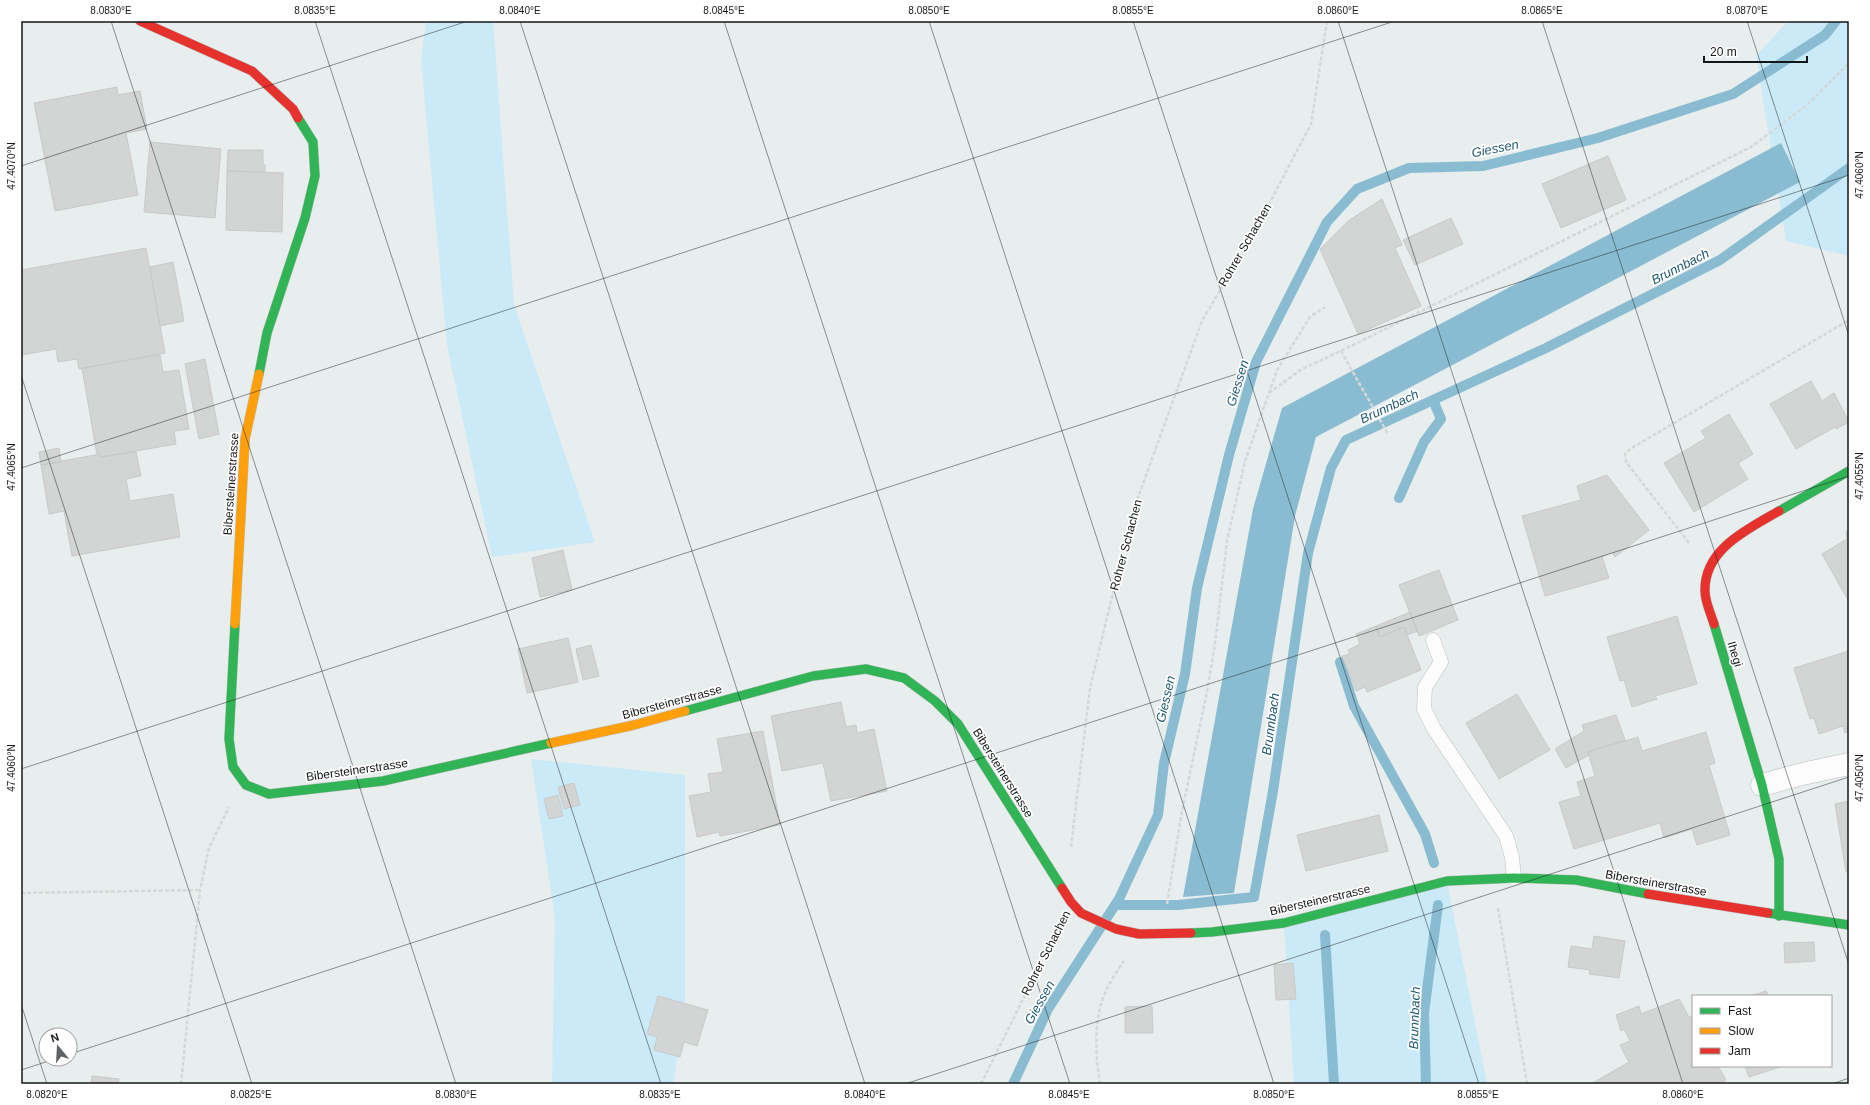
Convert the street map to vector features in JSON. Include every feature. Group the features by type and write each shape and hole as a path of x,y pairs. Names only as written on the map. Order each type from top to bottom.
{"street":[{"name":"Bibersteinerstrasse","path":"140,21 252,71 293,109 313,142 315,176 306,218 267,333 245,439 229,738 234,767 246,785 269,794 383,781 634,725 813,676 866,669 904,678 935,701 958,724 1071,902 1081,913 1116,929 1139,934 1212,932 1284,923 1447,881 1495,878 1576,880 1779,916 1849,925"},
{"name":"Ihegi","path":"1779,916 1781,898 1779,860 1762,785 1705,593 1704,580 1711,563 1724,546 1740,533 1849,471"},
{"path":"1762,785 1802,774 1849,764"}],"lane":[{"path":"1432,640 1441,662 1425,687 1424,709 1434,729 1506,836 1512,857 1514,878"}],"path":[{"name":"Rohrer Schachen","path":"1071,852 1090,688 1132,514 1202,321 1257,227 1311,124 1327,21"},
{"path":"1269,393 1302,369 1751,147 1807,105 1849,63"},
{"path":"1168,892 1182,811 1208,690 1227,541 1245,461 1277,370 1310,317 1325,306"},
{"path":"1711,563 1697,554 1626,462 1625,454 1630,448 1849,320"},
{"path":"1341,351 1388,434"},
{"path":"180,1084 200,890 209,848 233,800 246,785"},
{"path":"1495,878 1495,889 1526,1084"},
{"path":"21,893 200,890"},
{"name":"Rohrer Schachen","path":"981,1084 1071,902"},
{"path":"1100,1084 1096,1064 1097,1037 1101,1004 1118,969 1132,950 1139,934"}],"shaded area":[{"path":"426,21 493,21 514,305 595,542 492,557 447,345 421,60"},
{"path":"1788,21 1849,21 1849,256 1786,241 1756,56"},
{"path":"1781,143 1800,182 1316,437 1295,516 1234,893 1183,897 1253,509 1282,408"},
{"path":"531,759 685,775 685,1008 673,1084 552,1084 555,918"},
{"path":"1447,881 1487,1084 1294,1084 1284,923"}],"building":[{"path":"117,87 118,95 140,91 147,129 126,133 138,195 55,211 34,103"},
{"path":"150,142 221,149 215,218 144,212"},
{"path":"228,150 263,150 263,165 265,165 265,172 227,171"},
{"path":"1608,156 1626,200 1561,228 1542,184"},
{"path":"227,171 283,173 282,232 226,230"},
{"path":"1382,199 1402,245 1395,248 1421,306 1358,334 1320,249 1348,221"},
{"path":"1451,218 1463,244 1415,265 1403,240"},
{"path":"146,248 165,353 79,369 77,359 58,362 56,349 21,355 21,270"},
{"path":"173,262 184,321 160,326 150,267"},
{"path":"160,355 163,372 179,370 189,429 174,431 176,444 101,457 100,454 97,455 82,368"},
{"path":"205,359 219,434 199,439 185,364"},
{"path":"1811,381 1822,401 1834,393 1849,422 1836,429 1835,427 1796,449 1770,404"},
{"path":"1729,414 1753,454 1738,463 1748,479 1694,512 1664,463 1706,438 1701,431"},
{"path":"59,448 61,462 41,465 39,452"},
{"path":"136,452 141,476 126,479 130,501 173,494 180,537 72,556 64,511 49,514 41,465 100,454 101,457"},
{"path":"1607,475 1649,530 1615,557 1612,552 1602,557 1609,578 1545,596 1522,516 1581,500 1577,486"},
{"path":"1849,529 1848,600 1822,554 1847,539 1846,532"},
{"path":"563,550 572,590 540,597 532,558"},
{"path":"1439,570 1458,620 1419,636 1399,585"},
{"path":"1410,612 1418,631 1407,635 1404,627 1380,637 1376,626"},
{"path":"1677,616 1697,684 1655,696 1657,699 1632,707 1624,680 1620,681 1607,637"},
{"path":"1376,626 1380,637 1404,627 1421,670 1367,692 1365,687 1356,691 1342,656 1350,654 1348,650 1360,644 1356,634"},
{"path":"568,638 578,682 527,693 518,649"},
{"path":"591,645 599,676 583,680 576,649"},
{"path":"1849,651 1849,731 1845,733 1843,726 1819,734 1814,718 1810,719 1794,668"},
{"path":"1517,694 1550,750 1499,779 1466,723"},
{"path":"841,702 846,727 856,725 857,733 874,729 887,791 831,801 823,763 782,771 771,716"},
{"path":"1616,715 1625,740 1588,752 1589,755 1566,768 1555,749 1584,731 1582,725"},
{"path":"763,731 780,825 720,836 719,832 697,837 689,796 711,792 708,774 723,772 717,739"},
{"path":"1706,732 1715,763 1709,765 1730,835 1697,845 1692,829 1664,838 1660,823 1574,849 1559,802 1581,796 1577,782 1595,776 1588,752 1638,737 1642,751"},
{"path":"574,783 580,805 564,809 558,787"},
{"path":"558,795 563,816 549,819 544,799"},
{"path":"1849,801 1849,872 1846,872 1835,804"},
{"path":"1379,815 1388,851 1306,871 1297,835"},
{"path":"1594,936 1625,941 1619,978 1589,974 1590,970 1568,967 1571,946 1592,949"},
{"path":"1814,942 1815,961 1785,963 1784,943"},
{"path":"1293,963 1296,999 1276,1000 1274,965"},
{"path":"1766,991 1768,995 1753,995"},
{"path":"658,996 708,1010 697,1046 684,1042 680,1057 654,1050 657,1037 647,1034"},
{"path":"1679,999 1689,1017 1690,1016 1692,1019 1692,1067 1719,1067 1726,1080 1720,1084 1591,1084 1629,1062 1620,1045 1630,1041 1624,1029 1621,1031 1616,1015 1639,1006 1641,1014"},
{"path":"1152,1006 1153,1033 1125,1033 1125,1007"},
{"path":"1745,1067 1780,1067 1749,1077"},
{"path":"92,1076 119,1079 118,1084 91,1084"}],"waterway":[{"name":"Giessen","path":"1013,1084 1048,1009 1119,899 1158,815 1164,763 1185,674 1197,588 1229,455 1256,362 1327,222 1357,189 1409,168 1483,166 1598,138 1733,94 1825,35 1836,21"},
{"name":"Brunnbach","path":"1115,905 1178,905 1254,897 1273,791 1308,553 1331,468 1346,440 1546,348 1720,260 1849,168"},
{"path":"1399,498 1424,442 1441,419 1433,400"},
{"path":"1340,662 1354,706 1425,834 1434,863"},
{"name":"Brunnbach","path":"1426,1084 1424,1013 1438,905"},
{"path":"1325,935 1334,1084"}],"traffic: fast":[{"path":"259,374 267,333 305,218 315,176 313,142 298,118"},
{"path":"1779,511 1849,471"},
{"path":"235,624 229,739 233,767 246,785 269,794 383,781 551,743"},
{"path":"1714,624 1762,785 1779,859 1779,916"},
{"path":"685,711 813,676 866,669 904,678 935,701 958,724 1062,888"},
{"path":"1191,933 1212,932 1284,923 1447,881 1514,878 1576,880 1648,894"},
{"path":"1768,913 1849,925"}],"traffic: slow":[{"path":"235,624 245,439 259,374"},
{"path":"551,743 634,725 685,711"}],"traffic: jam":[{"path":"140,21 252,71 293,109 298,118"},
{"path":"1714,624 1705,595 1707,576 1712,563 1730,542 1754,525 1779,511"},
{"path":"1062,888 1071,902 1081,913 1116,929 1139,934 1191,933"},
{"path":"1648,894 1768,913"}]}
